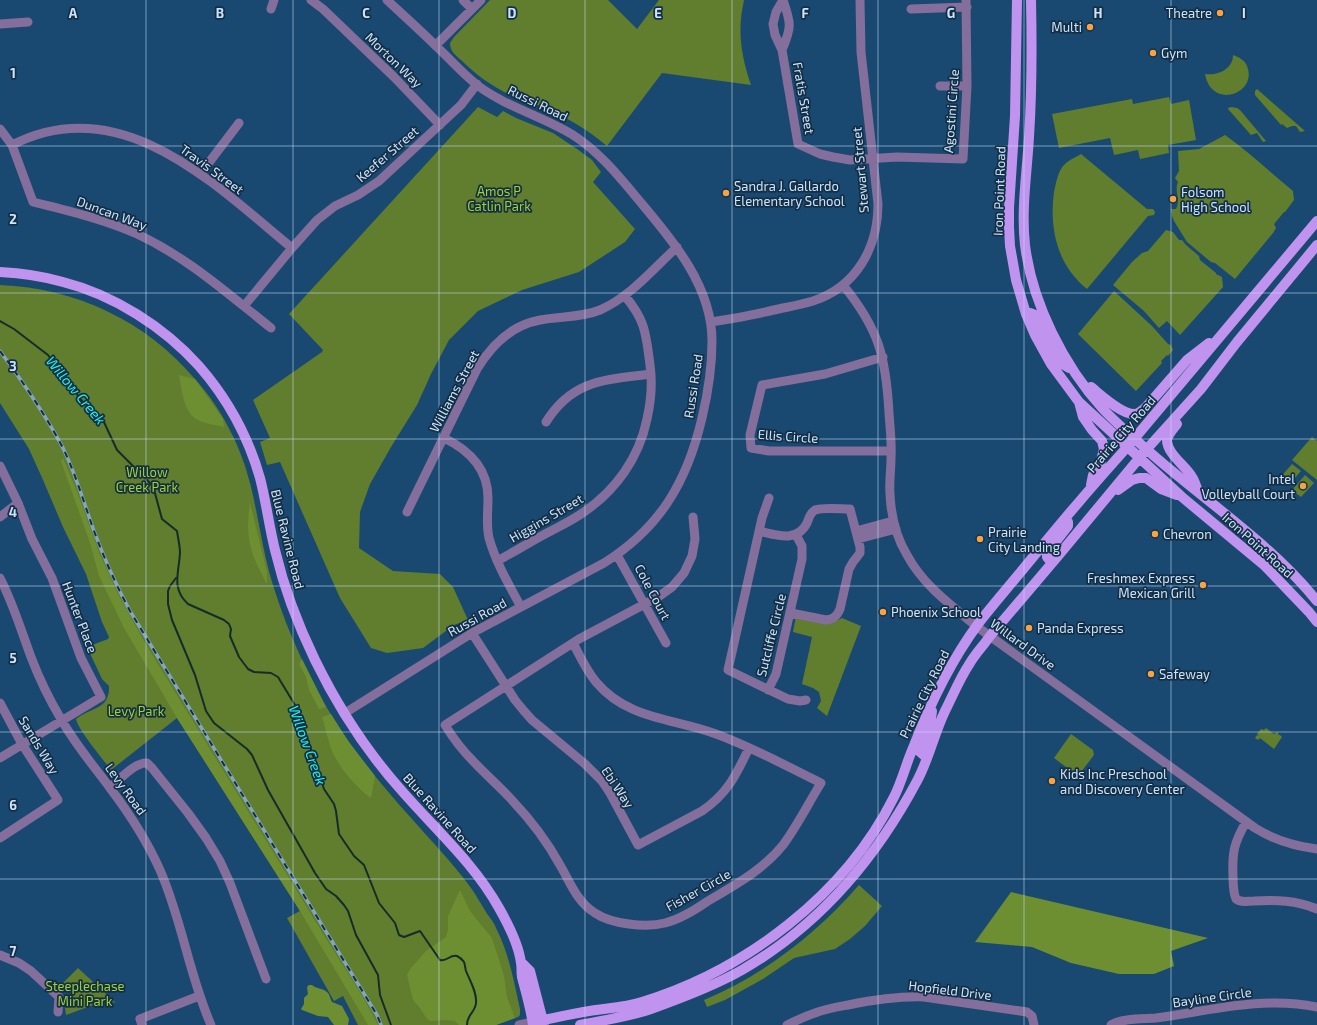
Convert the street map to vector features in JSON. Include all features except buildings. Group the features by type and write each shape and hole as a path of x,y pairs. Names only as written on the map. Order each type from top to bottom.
{"main road":[{"name":"Iron Point Road","path":"1017,0 1015,116 1008,208 1009,227 1013,266 1026,314 1035,334 1051,364 1079,402 1182,496 1248,551 1275,576 1317,622"},
{"name":"Iron Point Road","path":"1031,0 1032,66 1024,206 1025,245 1031,278 1042,309 1075,373 1103,408 1146,450 1281,562 1317,601"},
{"name":"Prairie City Road","path":"538,1023 640,1003 690,984 735,962 796,918 813,903 843,872 882,818 894,796 931,703 955,657 976,626 1317,221"},
{"name":"Prairie City Road","path":"580,1025 631,1015 650,1009 698,992 742,970 804,927 850,882 890,828 918,780 944,713 970,662 1102,502 1201,388 1317,245"},
{"name":"Blue Ravine Road","path":"0,272 36,276 63,282 80,287 116,302 163,333 188,355 208,377 231,411 250,450 259,476 274,548 288,594 317,663 345,713 375,758 399,788 449,842 484,885 505,921 521,962 530,970 538,1023"},
{"path":"1026,314 1030,313 1035,315 1059,359 1064,365 1111,403 1126,412 1134,414 1140,412 1147,406 1187,360 1219,337"},
{"path":"1199,493 1192,476 1177,460 1171,451 1167,440 1201,388"},
{"path":"1079,402 1083,417 1102,441 1104,449 1100,465 1093,475 1090,490"},
{"path":"1102,502 1110,498 1132,480 1139,478 1146,478 1161,489 1182,496"},
{"path":"1052,563 1047,557 1047,553 1068,526 1070,513"},
{"path":"1225,533 1231,530 1236,531 1271,560 1281,562"},
{"path":"927,758 920,752 930,726 932,716 931,703"}],"street":[{"path":"271,10 274,0"},
{"name":"Morton Way","path":"311,0 323,9 394,77 440,124"},
{"name":"Russi Road","path":"345,713 472,633 604,563 617,555 635,540 657,517 676,490 688,466 698,435 709,388 711,372 712,339 710,322 700,288 685,259 669,236 614,170 591,148 566,131 507,103 477,84 387,0"},
{"path":"463,0 472,9"},
{"path":"436,45 481,0"},
{"name":"Fratis Street","path":"783,0 776,12 773,24 775,35 782,50 798,144 820,154 833,157 850,160 873,159"},
{"name":"Fratis Street","path":"782,50 790,27 789,15 783,0"},
{"name":"Stewart Street","path":"710,322 804,304 823,297 843,285 850,278 863,262 870,249 875,234 878,204 861,52 860,0"},
{"path":"911,9 967,3"},
{"name":"Agostini Circle","path":"873,159 897,157 963,159 967,86 967,3"},
{"path":"0,24 28,22"},
{"name":"Keefer Street","path":"244,306 317,220 335,206 358,195 379,181 461,105 477,84"},
{"path":"940,86 967,86"},
{"path":"201,173 239,123"},
{"name":"Travis Street","path":"12,145 50,131 84,128 100,130 148,143 201,173 292,248"},
{"name":"Duncan Way","path":"0,129 12,145 33,202 87,215 138,234 180,258 244,306"},
{"name":"Williams Street","path":"407,512 482,361 495,345 511,332 529,323 538,320 591,313 611,305 626,296 677,247"},
{"name":"Willard Drive","path":"843,285 868,320 883,357 888,384 892,451 890,495 894,525 907,557 924,580 934,591 976,626 1246,822 1266,835 1276,839 1294,845 1317,848"},
{"name":"Higgins Street","path":"497,561 583,513 614,486 629,466 642,438 651,401 652,374 644,327 636,309 626,296"},
{"path":"244,306 271,328"},
{"name":"Ellis Circle","path":"883,357 825,374 762,385 750,435 751,448 769,451 892,451"},
{"path":"546,422 561,402 582,387 603,380 652,374"},
{"path":"444,438 460,446 466,451 478,464 482,472 487,488 487,526 489,536 497,561 521,607"},
{"name":"Hunter Place","path":"0,466 18,503 32,539 52,578 81,658 101,697 61,720"},
{"path":"769,498 759,531 783,536 792,536 803,529 811,514 816,510 850,509 857,535 860,553 850,566 838,615 831,620 826,620 791,613"},
{"path":"0,517 18,503"},
{"name":"Fisher Circle","path":"573,643 595,681 603,690 619,703 641,714 715,733 821,783 794,828 769,860 751,875 678,919 664,924 652,925 611,920 596,914 581,902 556,858 535,828 512,800 471,760 445,725 573,643 672,588 691,561 695,539 693,517"},
{"path":"857,535 894,525"},
{"name":"Sutcliffe Circle","path":"759,531 728,670 768,690 776,674 791,613 803,554 802,546 796,534"},
{"name":"Cole Court","path":"617,555 666,642"},
{"name":"Levy Road","path":"0,578 15,610 39,676 61,720 86,758 110,788 138,829 160,870 177,915 199,996 211,1025"},
{"name":"Ebi Way","path":"472,633 515,700 532,720 602,781 638,845 712,804 726,790 733,780 749,748"},
{"path":"768,690 793,700 806,700"},
{"name":"Sands Way","path":"0,703 22,744 58,800 0,838"},
{"path":"0,758 61,720"},
{"path":"110,788 139,764 147,764 152,768 193,819 220,861 230,883 266,979"},
{"path":"1246,822 1237,840 1232,857 1233,881 1236,899 1241,902 1276,900 1290,901 1317,909"},
{"path":"0,955 19,963 31,971 59,996 58,1012"},
{"path":"142,1025 140,1019 199,996"},
{"name":"Hopfield Drive","path":"787,1025 808,1015 826,1009 892,997 924,997 1026,1012 1032,1016 1034,1025"},
{"name":"Bayline Circle","path":"1111,1025 1122,1021 1155,1018 1262,1003 1289,1003 1317,1008"},
{"path":"519,1025 538,1023"}],"green space":[{"path":"490,0 608,0 637,29 659,0 744,0 741,22 741,43 751,85 662,73 607,146 578,125 562,116 500,90 476,73 453,53 450,43 454,37"},
{"path":"1233,55 1241,59 1246,64 1248,69 1248,78 1245,86 1239,91 1223,95 1215,92 1209,85 1205,74 1220,73 1228,68"},
{"path":"1257,89 1305,131 1300,132 1296,126 1287,128 1282,124 1281,125 1255,95 1255,91"},
{"path":"1169,97 1171,104 1189,100 1196,140 1168,145 1169,153 1140,159 1138,150 1114,155 1110,138 1059,148 1052,114 1132,99 1133,104"},
{"name":"Amos P Catlin Park","path":"478,107 497,117 503,111 553,133 592,160 601,172 593,182 635,229 625,242 579,272 522,290 478,311 449,340 417,405 370,484 360,512 359,548 393,571 440,574 453,587 468,620 454,625 423,648 387,653 371,648 340,598 280,462 267,465 260,442 270,438 253,400 322,352 323,350 289,314"},
{"path":"1231,107 1240,110 1266,141 1263,142 1257,133 1251,135 1228,109"},
{"path":"1225,135 1293,191 1294,200 1274,224 1276,228 1273,233 1235,279 1187,242 1174,221 1171,209 1176,209 1178,202 1178,182 1175,178 1179,171 1178,151 1199,149"},
{"path":"1081,154 1147,209 1153,209 1155,212 1154,215 1148,216 1087,289 1068,269 1062,257 1057,245 1053,219 1054,192 1059,173 1067,163"},
{"path":"1166,230 1173,232 1179,240 1182,240 1199,256 1200,260 1216,274 1222,277 1223,287 1180,335 1167,321 1159,328 1144,311 1113,285 1132,262 1142,253 1148,251"},
{"name":"Willow Creek Park","path":"0,285 56,293 108,311 155,340 176,358 214,403 230,430 247,472 266,561 273,585 281,610 312,681 322,700 345,736 384,787 457,870 473,891 494,924 501,938 511,968 520,1009 520,1015 518,1017 496,1025 358,1025 343,996 334,1001 287,918 300,911 177,718 111,770 86,737 76,719 103,704 108,694 109,686 102,679 87,647 108,639 109,637 102,622 86,574 63,527 29,449 0,403"},
{"path":"1114,291 1152,326 1168,344 1171,345 1173,350 1161,361 1162,363 1136,391 1078,334"},
{"path":"179,375 195,379 223,419 224,427 206,423 194,418 184,401"},
{"path":"1312,437 1317,441 1317,480 1292,460"},
{"path":"63,458 100,555 118,594 145,643 363,997 378,1025 368,1025 300,911 177,718 124,628 99,576 90,543 61,461"},
{"name":"Intel Volleyball Court","path":"1292,464 1301,471 1288,486 1279,479"},
{"name":"Intel Volleyball Court","path":"1305,475 1314,483 1301,497 1292,490"},
{"path":"250,503 267,572 267,584 256,563 250,545 248,526"},
{"path":"796,616 836,621 842,618 861,626 827,716 817,708 821,701 819,692 802,684 812,637 793,632"},
{"path":"302,659 326,707 319,709 309,690 306,677 299,664"},
{"path":"331,714 348,741 375,776 371,798 349,778 333,753 322,717"},
{"path":"1266,728 1274,734 1277,732 1279,734 1278,735 1282,737 1274,749 1260,738 1258,740 1255,738 1257,735 1259,736 1257,734 1261,729 1264,730"},
{"path":"1071,734 1093,750 1094,755 1078,776 1054,758"},
{"path":"859,885 882,906 865,926 850,939 835,949 794,958 763,979 725,1000 707,1007 704,1000 726,990 768,966 788,952 825,920"},
{"path":"460,890 470,911 492,938 504,976 507,997 515,1018 496,1025 459,1025 455,1021 431,1021 427,1019 413,1000 407,975 411,968 426,951 446,937 448,930 448,916"},
{"path":"1011,892 1208,938 1171,951 1174,966 1154,974 1119,974 1071,963 1032,947 975,942"},
{"name":"Steeplechase Mini Park","path":"78,968 116,1003 107,1000 66,1015 65,1008 71,1002 72,996 69,990 62,984"},
{"path":"309,985 326,991 332,1002 342,1006 349,1019 348,1025 334,1025 328,1017 318,1016 301,1009 304,1004 304,998 308,994 307,987"}],"waterway":[{"name":"Willow Creek","path":"0,321 14,329 48,355 82,401 103,420 117,450 153,486 162,519 177,531 180,553 177,580 179,592 188,604 224,620 229,624 231,629 230,636 239,657 248,669 254,672 271,673 278,677 298,710 324,789 334,804 339,834 354,856 364,865 379,903 395,923 399,935 404,937 420,931 440,960 457,956 464,962 476,999 474,1009 468,1018 467,1025"},
{"path":"176,578 168,591 168,604 172,620 195,675 206,711 214,723 247,749 252,755 268,790 315,873 326,889 336,896 348,911 356,935 378,975 380,995 391,1025"}],"railway":[{"path":"0,351 33,398 63,448 102,551 130,611 377,1015 381,1025"}],"place":[{"name":"Theatre","path":"1220,13"},
{"name":"Multi","path":"1090,27"},
{"name":"Gym","path":"1153,53"},
{"name":"Sandra J. Gallardo Elementary School","path":"726,193"},
{"name":"Folsom High School","path":"1173,199"},
{"name":"Intel Volleyball Court","path":"1303,486"},
{"name":"Chevron","path":"1155,534"},
{"name":"Prairie City Landing","path":"980,539"},
{"name":"Freshmex Express Mexican Grill","path":"1203,585"},
{"name":"Phoenix School","path":"883,612"},
{"name":"Panda Express","path":"1029,628"},
{"name":"Safeway","path":"1151,674"},
{"name":"Kids Inc Preschool and Discovery Center","path":"1052,781"}],"park label":[{"name":"Levy Park","path":"136,711"}]}
